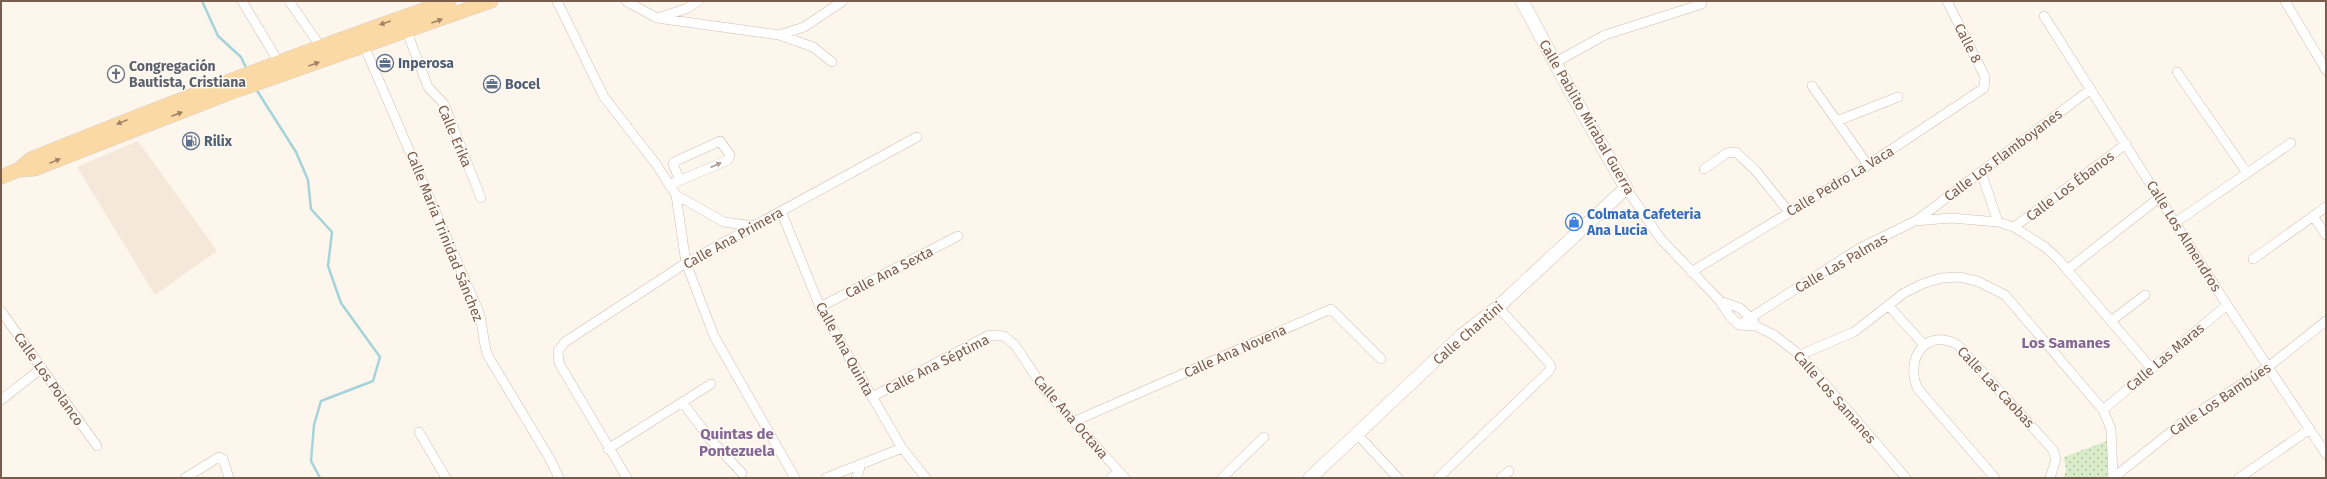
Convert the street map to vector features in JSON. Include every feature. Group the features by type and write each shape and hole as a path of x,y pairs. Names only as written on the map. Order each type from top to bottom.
{"main road":[{"path":"2,175 18,170 31,159 226,87 275,62 449,1"},
{"path":"226,87 278,78 491,1"}],"street":[{"path":"242,1 275,62"},
{"path":"290,1 320,46"},
{"path":"557,1 604,97 676,196 686,263 714,336 795,478"},
{"path":"626,1 656,18 779,34 813,47 832,62"},
{"path":"656,18 688,8 698,1"},
{"path":"779,34 804,26 844,1"},
{"name":"Calle Pablito Mirabal Guerra","path":"1522,1 1554,63 1626,188 1660,238 1720,301"},
{"name":"Calle 8","path":"1947,1 1985,77 1986,85"},
{"path":"2285,1 2326,70"},
{"path":"1554,63 1605,35 1702,4"},
{"name":"Calle Los Almendros","path":"2044,16 2176,222 2227,305 2326,454"},
{"name":"Calle María Trinidad Sánchez","path":"358,32 478,310 482,320 484,347 488,356 550,459 559,478"},
{"name":"Calle Erika","path":"407,32 428,87 444,104 481,198"},
{"path":"2177,72 2247,173"},
{"name":"Calle Pedro La Vaca","path":"1691,272 1868,165 1982,90 1986,85"},
{"path":"1812,86 1868,165"},
{"name":"Calle Los Flamboyanes","path":"1915,221 2091,89"},
{"path":"1837,121 1898,97"},
{"name":"Calle Ana Primera","path":"608,449 559,363 558,351 565,342 686,263 917,137"},
{"path":"669,185 680,181 730,158 722,142 720,140 674,162 672,164 680,181"},
{"path":"2176,222 2291,143"},
{"name":"Calle Los Ébanos","path":"2014,227 2126,144"},
{"path":"1704,169 1726,153 1736,152 1756,170 1788,212"},
{"path":"1981,172 1998,222"},
{"name":"Calle Chantini","path":"1310,478 1461,336 1498,307 1626,188"},
{"path":"676,196 724,222 754,226"},
{"path":"2067,270 2160,197"},
{"path":"2253,259 2326,207"},
{"name":"Calle Ana Quinta","path":"781,211 820,307 902,448 926,478"},
{"path":"2313,216 2326,236"},
{"name":"Calle Las Palmas","path":"1739,325 1860,248 1915,221 1951,218 1998,222 2014,227 2045,247 2067,270 2151,368"},
{"name":"Calle Ana Sexta","path":"820,307 958,236"},
{"path":"1800,355 1854,332 1910,290 1940,278 1959,277 1977,281 1994,288 2014,304 2103,410 2110,429 2113,478"},
{"path":"2111,321 2145,295"},
{"path":"1720,301 1740,308 1751,317 1756,326"},
{"path":"1720,301 1729,316 1739,325"},
{"path":"1888,305 1924,345 1915,358 1913,368 1913,374 1918,389 1995,478"},
{"name":"Calle Las Maras","path":"2103,410 2227,305"},
{"path":"1438,478 1549,371 1550,367 1498,307"},
{"name":"Calle Ana Novena","path":"1075,421 1331,309 1381,359"},
{"name":"Calle Los Polanco","path":"1,311 98,446"},
{"name":"Calle Los Samanes","path":"1739,325 1756,326 1774,335 1800,355 1906,478"},
{"name":"Calle Los Bambúes","path":"2113,478 2182,423 2268,367 2324,326"},
{"name":"Calle Ana Séptima","path":"872,397 989,335 1004,336"},
{"name":"Calle Ana Octava","path":"1004,336 1014,344 1044,389 1075,421 1122,475"},
{"name":"Calle Las Caobas","path":"1924,345 1933,340 1951,341 1958,345 2053,450 2056,459 2050,478"},
{"path":"1,400 42,368"},
{"path":"627,478 608,449 711,384"},
{"path":"683,403 710,439 742,473"},
{"path":"2239,478 2310,429"},
{"path":"419,432 446,478"},
{"path":"1357,434 1398,478"},
{"path":"1222,478 1264,437"},
{"path":"826,478 902,448"},
{"path":"185,478 219,457 223,460 229,478"},
{"path":"856,478 861,465"},
{"path":"1502,478 1509,471"},
{"path":"1111,478 1122,475"}],"shaded area":[{"path":"138,141 217,251 155,295 77,167"}],"green space":[{"path":"2112,439 2113,478 2063,478 2066,471 2064,457"}],"waterway":[{"path":"202,1 218,36 241,57 247,70"},
{"path":"256,89 296,152 308,180 311,209 332,232 328,266 341,303 380,357 373,381 321,401 314,425 311,461 320,478"}],"place":[{"name":"Inperosa","path":"385,63"},
{"name":"Congregación Bautista, Cristiana","path":"116,74"},
{"name":"Bocel","path":"492,84"},
{"name":"Rilix","path":"191,141"},
{"name":"Colmata Cafeteria Ana Lucia","path":"1574,222"}],"district":[{"name":"Los Samanes","path":"2066,343"},
{"name":"Quintas de Pontezuela","path":"737,442"}]}
